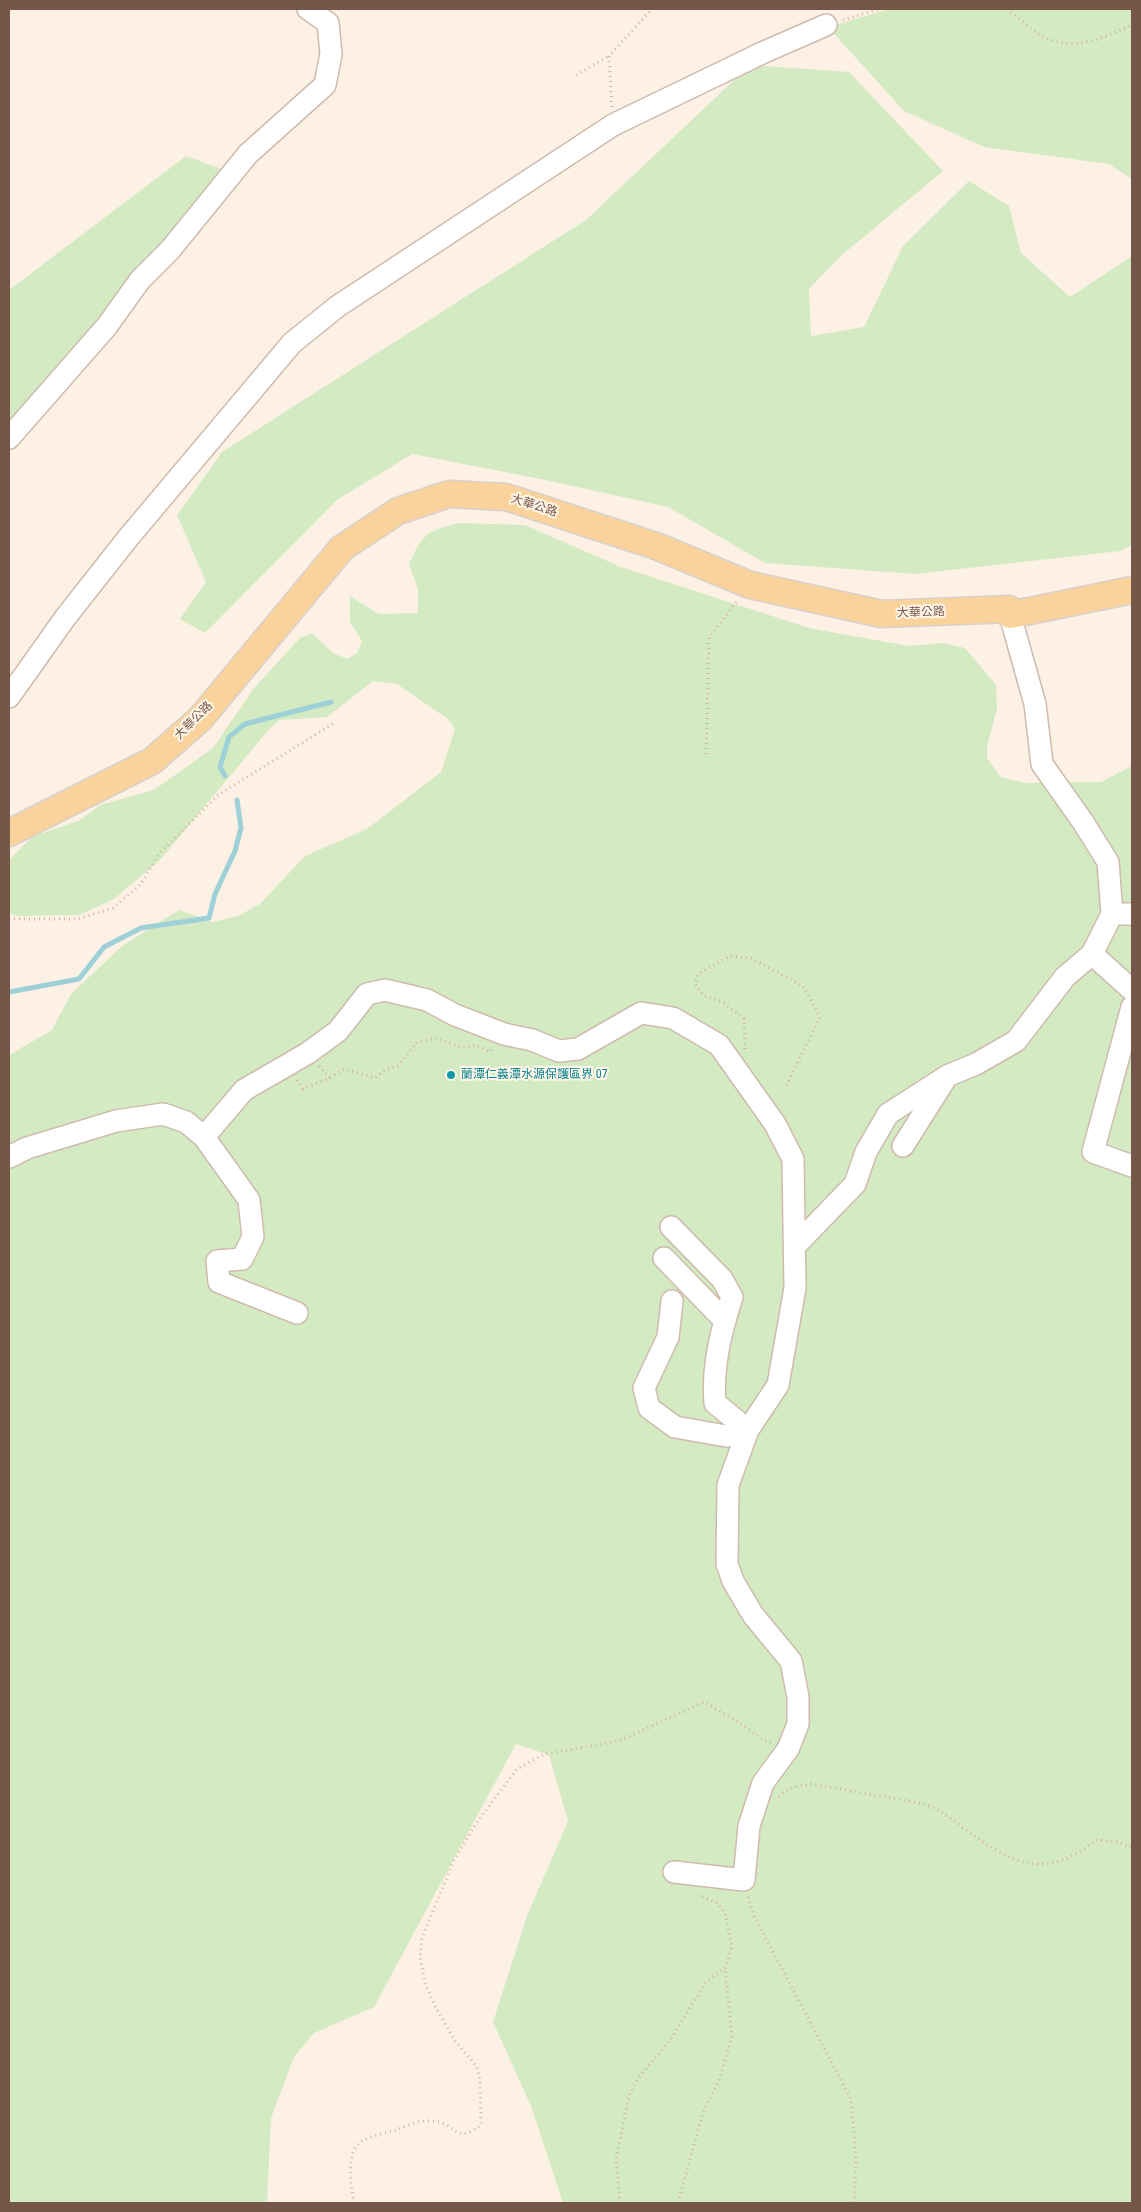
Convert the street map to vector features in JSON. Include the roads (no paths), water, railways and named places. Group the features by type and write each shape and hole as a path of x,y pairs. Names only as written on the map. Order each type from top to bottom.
{"main road":[{"name":"大華公路","path":"9,832 152,761 200,719 342,548 398,511 449,494 506,497 656,546 750,585 882,614 1009,610 1010,615 1132,590"}],"street":[{"path":"9,438 107,326 140,280 170,250 248,154 325,86 331,54 328,23 308,9"},
{"path":"9,697 65,618 128,538 292,343 338,306 612,125 826,25"},
{"path":"796,1245 855,1184 866,1152 888,1114 947,1076 976,1064 1016,1041 1065,977 1092,954 1122,914 1108,862 1083,822 1042,764 1035,704 1010,615"},
{"path":"1092,954 1132,990"},
{"path":"204,1137 244,1090 287,1065 338,1031 366,994 385,990 427,1000 456,1015 504,1034 532,1040 559,1052 578,1049 641,1013 673,1018 720,1046 775,1124 793,1159 796,1245 795,1288 778,1386 748,1430 728,1485 727,1564 733,1581 753,1616 790,1661 798,1697 798,1724 788,1749 763,1783 749,1826 744,1880 674,1872"},
{"path":"1132,1007 1094,1152 1132,1166"},
{"path":"902,1146 947,1076"},
{"path":"9,1157 26,1148 116,1121 163,1114 186,1122 204,1137 249,1200 252,1237 242,1259 217,1261 219,1282 297,1313"},
{"path":"672,1227 722,1279 732,1297 724,1320 713,1378 715,1403 748,1430"},
{"path":"664,1258 724,1320"},
{"path":"672,1301 668,1337 644,1388 649,1408 674,1427 726,1436 748,1430"}],"waterway":[{"path":"225,776 220,767 229,737 245,724 331,702"},
{"path":"9,992 79,979 104,947 141,928 209,918 215,894 235,851 241,828 237,800"}],"place":[{"name":"蘭潭仁義潭水源保護區界 07","path":"451,1075"}]}
